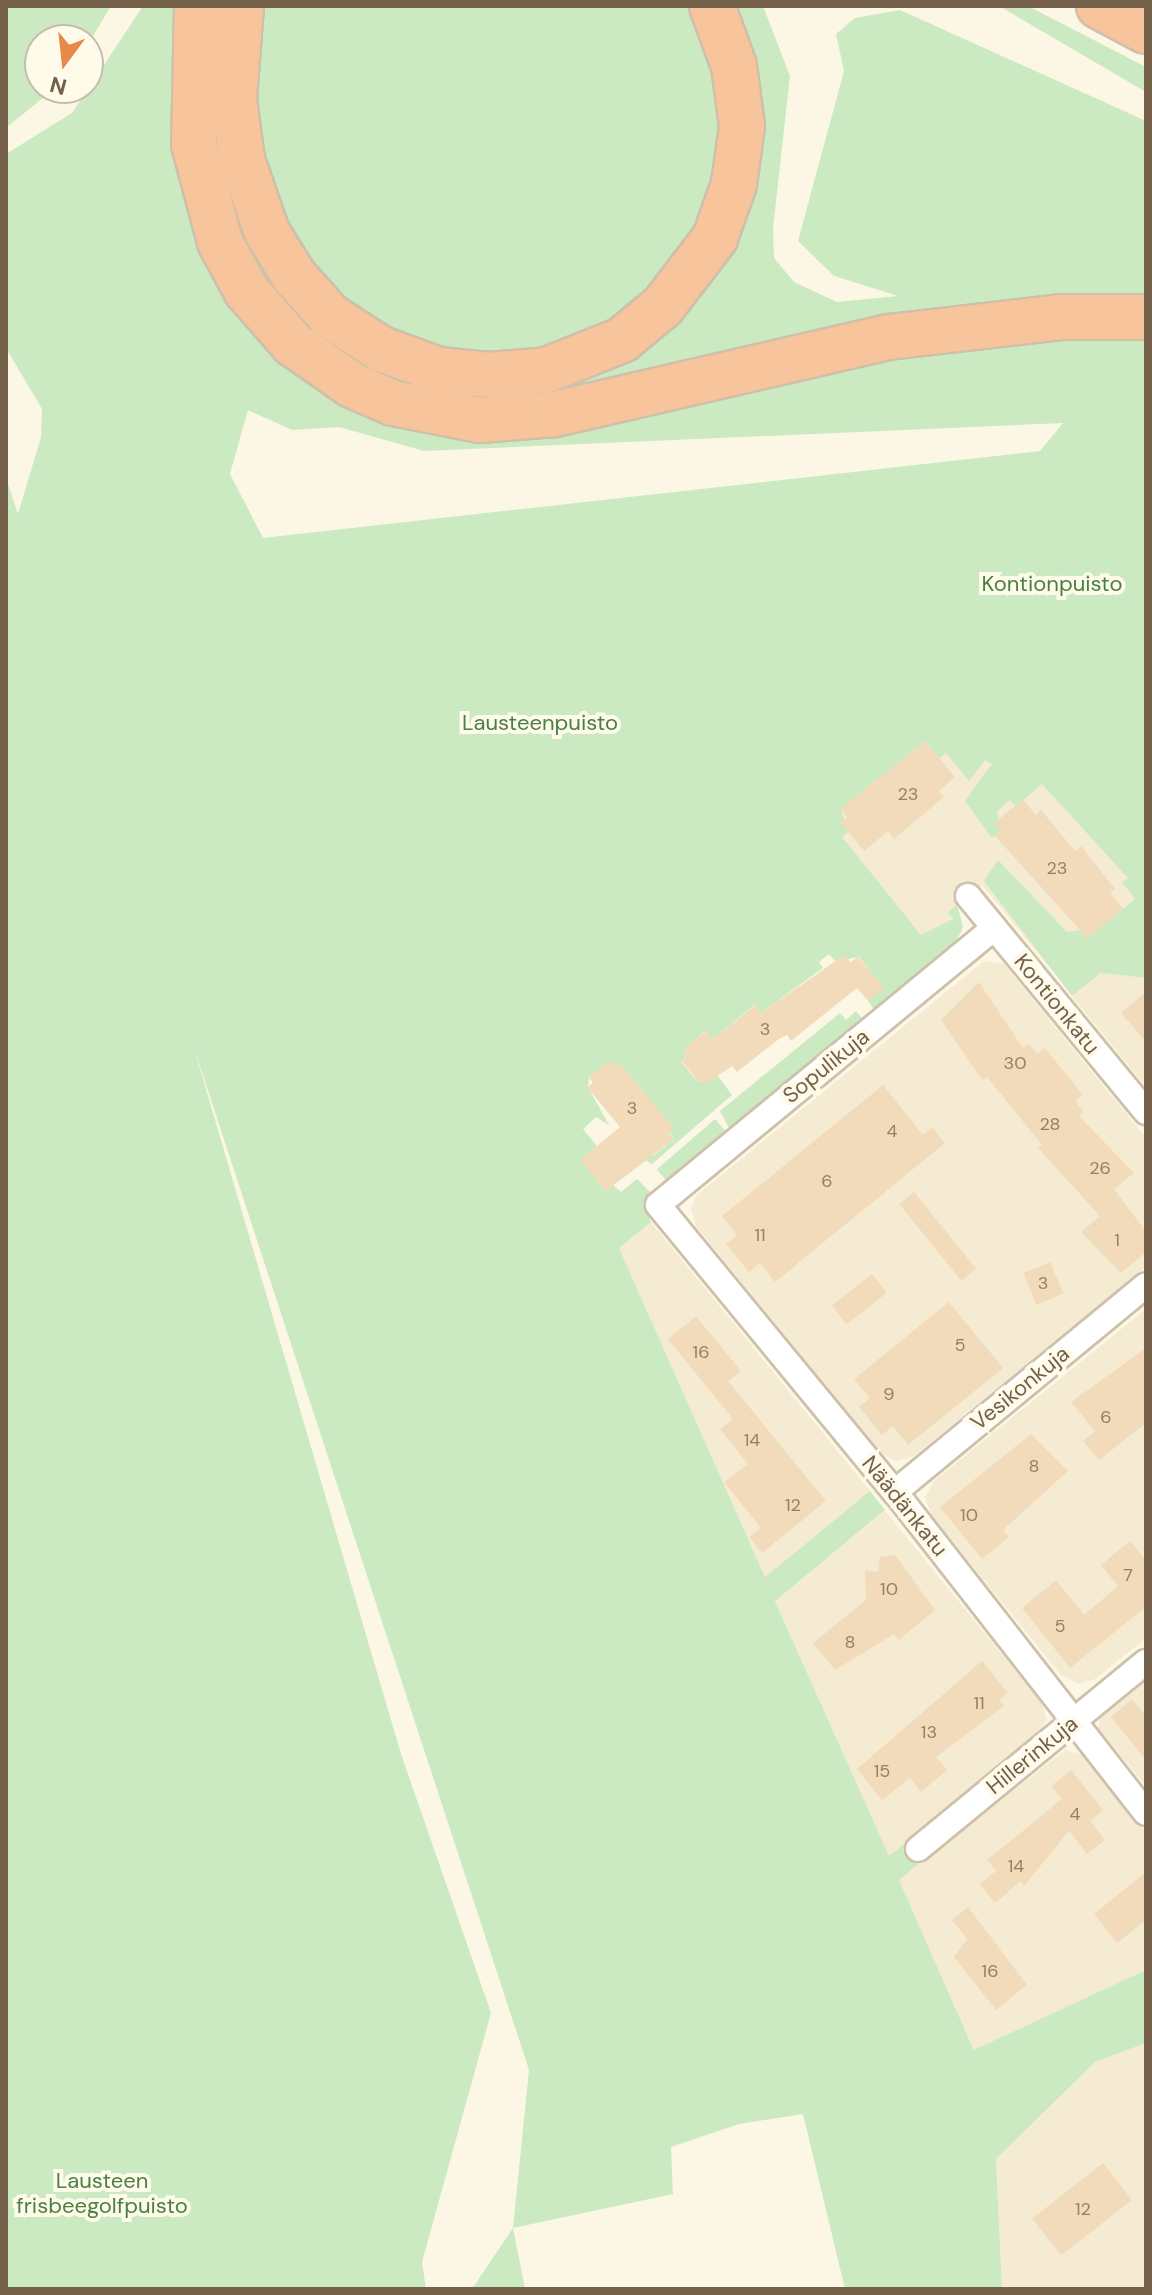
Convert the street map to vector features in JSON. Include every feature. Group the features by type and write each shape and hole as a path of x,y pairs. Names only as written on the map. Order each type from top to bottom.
{"highway":[{"path":"197,6 194,144 220,242 246,290 285,337 343,380 393,403 480,420 555,414 889,337 1063,317 1146,317"},
{"path":"241,6 234,100 242,160 262,220 294,276 330,316 381,349 439,370 489,375 572,363 622,340 663,306 715,238 734,184 742,126 734,66 712,6"},
{"path":"1099,6 1146,31"}],"street":[{"name":"Kontionkatu","path":"968,896 1146,1112"},
{"name":"Sopulikuja","path":"658,1205 994,928"},
{"name":"Näädänkatu","path":"658,1205 895,1492 1076,1719 1146,1813"},
{"name":"Vesikonkuja","path":"895,1492 1146,1285"},
{"name":"Hillerinkuja","path":"918,1849 1146,1662"}],"shaded area":[{"path":"966,628 1146,890 1050,968 982,885 957,905 962,932 939,957 816,806"},
{"path":"984,961 1004,964 1146,1138 1146,1267 914,1456 896,1461 880,1452 696,1226 691,1208 697,1195"},
{"path":"1101,973 1146,978 1146,1087 1072,996"},
{"path":"651,1222 870,1491 765,1577 619,1248"},
{"path":"1146,1309 1146,1638 1095,1679 1078,1684 1061,1675 931,1515 925,1497 934,1481"},
{"path":"885,1511 1041,1702 1047,1719 1037,1736 889,1857 775,1600"},
{"path":"1146,1671 1146,1786 1098,1728 1101,1709"},
{"path":"1065,1750 1084,1755 1146,1831 1146,1970 975,2051 899,1880"},
{"path":"1146,2043 1146,2289 1002,2289 996,2159 1095,2062"}],"green space":[{"path":"6,6 111,6 100,24 24,24 24,104 35,104 6,128"},
{"path":"143,6 185,6 226,291 426,431 977,340 1146,334 1146,978 1101,973 1072,996 984,881 998,860 1067,932 1081,930 1087,938 1135,899 1122,882 1128,878 1042,784 1016,806 1010,800 997,811 1001,831 992,838 965,801 992,764 985,760 969,781 946,753 939,758 925,741 912,751 919,759 899,762 841,809 848,832 842,837 921,935 953,919 948,912 957,905 963,926 956,942 874,1009 868,1001 883,988 859,957 836,962 829,954 819,962 823,968 761,1013 754,1005 713,1039 706,1031 684,1050 687,1055 681,1061 697,1081 717,1075 732,1095 652,1164 643,1159 649,1151 653,1156 674,1139 610,1061 589,1077 588,1087 609,1125 596,1117 583,1129 597,1146 581,1160 606,1191 613,1185 621,1192 637,1179 653,1195 643,1203 651,1222 619,1248 765,1577 870,1491 885,1510 775,1601 889,1856 924,1828 940,1847 899,1880 974,2050 1146,1970 1146,2043 1095,2062 996,2159 1002,2289 845,2289 803,2114 739,2124 671,2147 673,2194 513,2228 529,2070 194,1048 401,1754 491,2013 422,2262 426,2289 6,2289 6,478 18,514 41,437 42,409 6,348 6,154 72,113 78,104 104,104 104,65","holes":["248,410 292,430 339,427 424,451 1063,423 1040,451 263,538 230,474"]},
{"path":"212,6 228,6 294,301 545,385 724,246 730,6 763,6 790,76 773,229 774,258 794,282 837,302 898,296 834,276 798,241 844,71 836,34 855,18 900,10 1146,121 1146,303 960,307 814,332 554,402 429,400 322,350 247,269 205,122"},
{"path":"255,6 693,6 711,42 721,106 718,163 703,215 685,250 654,285 609,322 526,354 434,352 354,314 311,270 257,163 248,91"},
{"path":"999,6 1028,6 1146,67 1146,92"},
{"path":"856,1011 866,1023 731,1132 720,1111 840,1013 846,1020"},
{"path":"715,1119 728,1134 670,1185 657,1170"},
{"path":"513,2228 525,2289 472,2289"}],"building":[{"path":"925,741 955,777 939,791 944,797 894,839 888,831 864,851 840,822 847,817 841,809"},
{"path":"1023,800 1036,815 1041,810 1075,851 1081,846 1115,889 1110,893 1123,909 1087,938 995,836 1001,831 994,823"},
{"path":"843,956 851,962 858,957 884,988 868,1001 857,988 791,1041 787,1035 779,1039 737,1072 732,1066 707,1083 698,1081 681,1060 687,1055 683,1050 707,1031 713,1039 755,1005 761,1013"},
{"path":"979,982 1023,1048 1029,1044 1037,1054 1045,1048 1083,1095 1075,1101 1084,1112 1079,1116 1134,1173 1114,1189 1146,1232 1146,1252 1121,1273 1081,1232 1100,1216 1038,1148 1042,1145 987,1077 983,1081 941,1020"},
{"path":"1146,992 1146,1042 1121,1013"},
{"path":"610,1060 615,1067 620,1063 674,1129 668,1133 674,1139 606,1191 580,1160 620,1127 587,1087 593,1083 589,1077"},
{"path":"883,1085 923,1135 932,1127 945,1143 775,1282 760,1263 749,1272 726,1244 737,1235 722,1216"},
{"path":"914,1192 976,1269 962,1281 899,1204"},
{"path":"1050,1262 1063,1293 1037,1305 1023,1273"},
{"path":"872,1274 887,1293 847,1324 832,1305"},
{"path":"949,1302 1003,1368 908,1445 893,1426 882,1435 859,1407 870,1398 854,1379"},
{"path":"696,1316 741,1371 728,1381 826,1501 762,1553 749,1537 761,1528 724,1482 748,1464 720,1429 733,1419 668,1339"},
{"path":"1146,1348 1145,1424 1099,1460 1083,1441 1095,1431 1071,1402"},
{"path":"1031,1434 1068,1471 1003,1530 1009,1537 982,1559 940,1507"},
{"path":"1130,1541 1146,1560 1146,1607 1070,1668 1022,1608 1056,1580 1084,1615 1118,1586 1101,1565"},
{"path":"895,1555 935,1610 899,1640 894,1634 835,1670 813,1643 866,1600 865,1570 878,1572 880,1557"},
{"path":"982,1661 1008,1693 999,1700 1004,1706 936,1757 947,1770 921,1792 910,1778 882,1800 857,1769"},
{"path":"1132,1699 1146,1716 1146,1760 1111,1717"},
{"path":"1071,1770 1103,1810 1090,1821 1105,1840 1087,1854 1069,1831 1024,1886 1021,1881 995,1903 980,1884 996,1871 987,1860 1062,1799 1051,1786"},
{"path":"1146,1872 1146,1920 1117,1943 1094,1914"},
{"path":"968,1907 1027,1985 996,2010 954,1957 967,1939 952,1920"},
{"path":"1103,2163 1132,2200 1061,2255 1032,2218"}],"park label":[{"name":"Kontionpuisto","path":"1052,584"},
{"name":"Lausteenpuisto","path":"540,723"},
{"name":"Lausteen frisbeegolfpuisto","path":"102,2192"}]}
